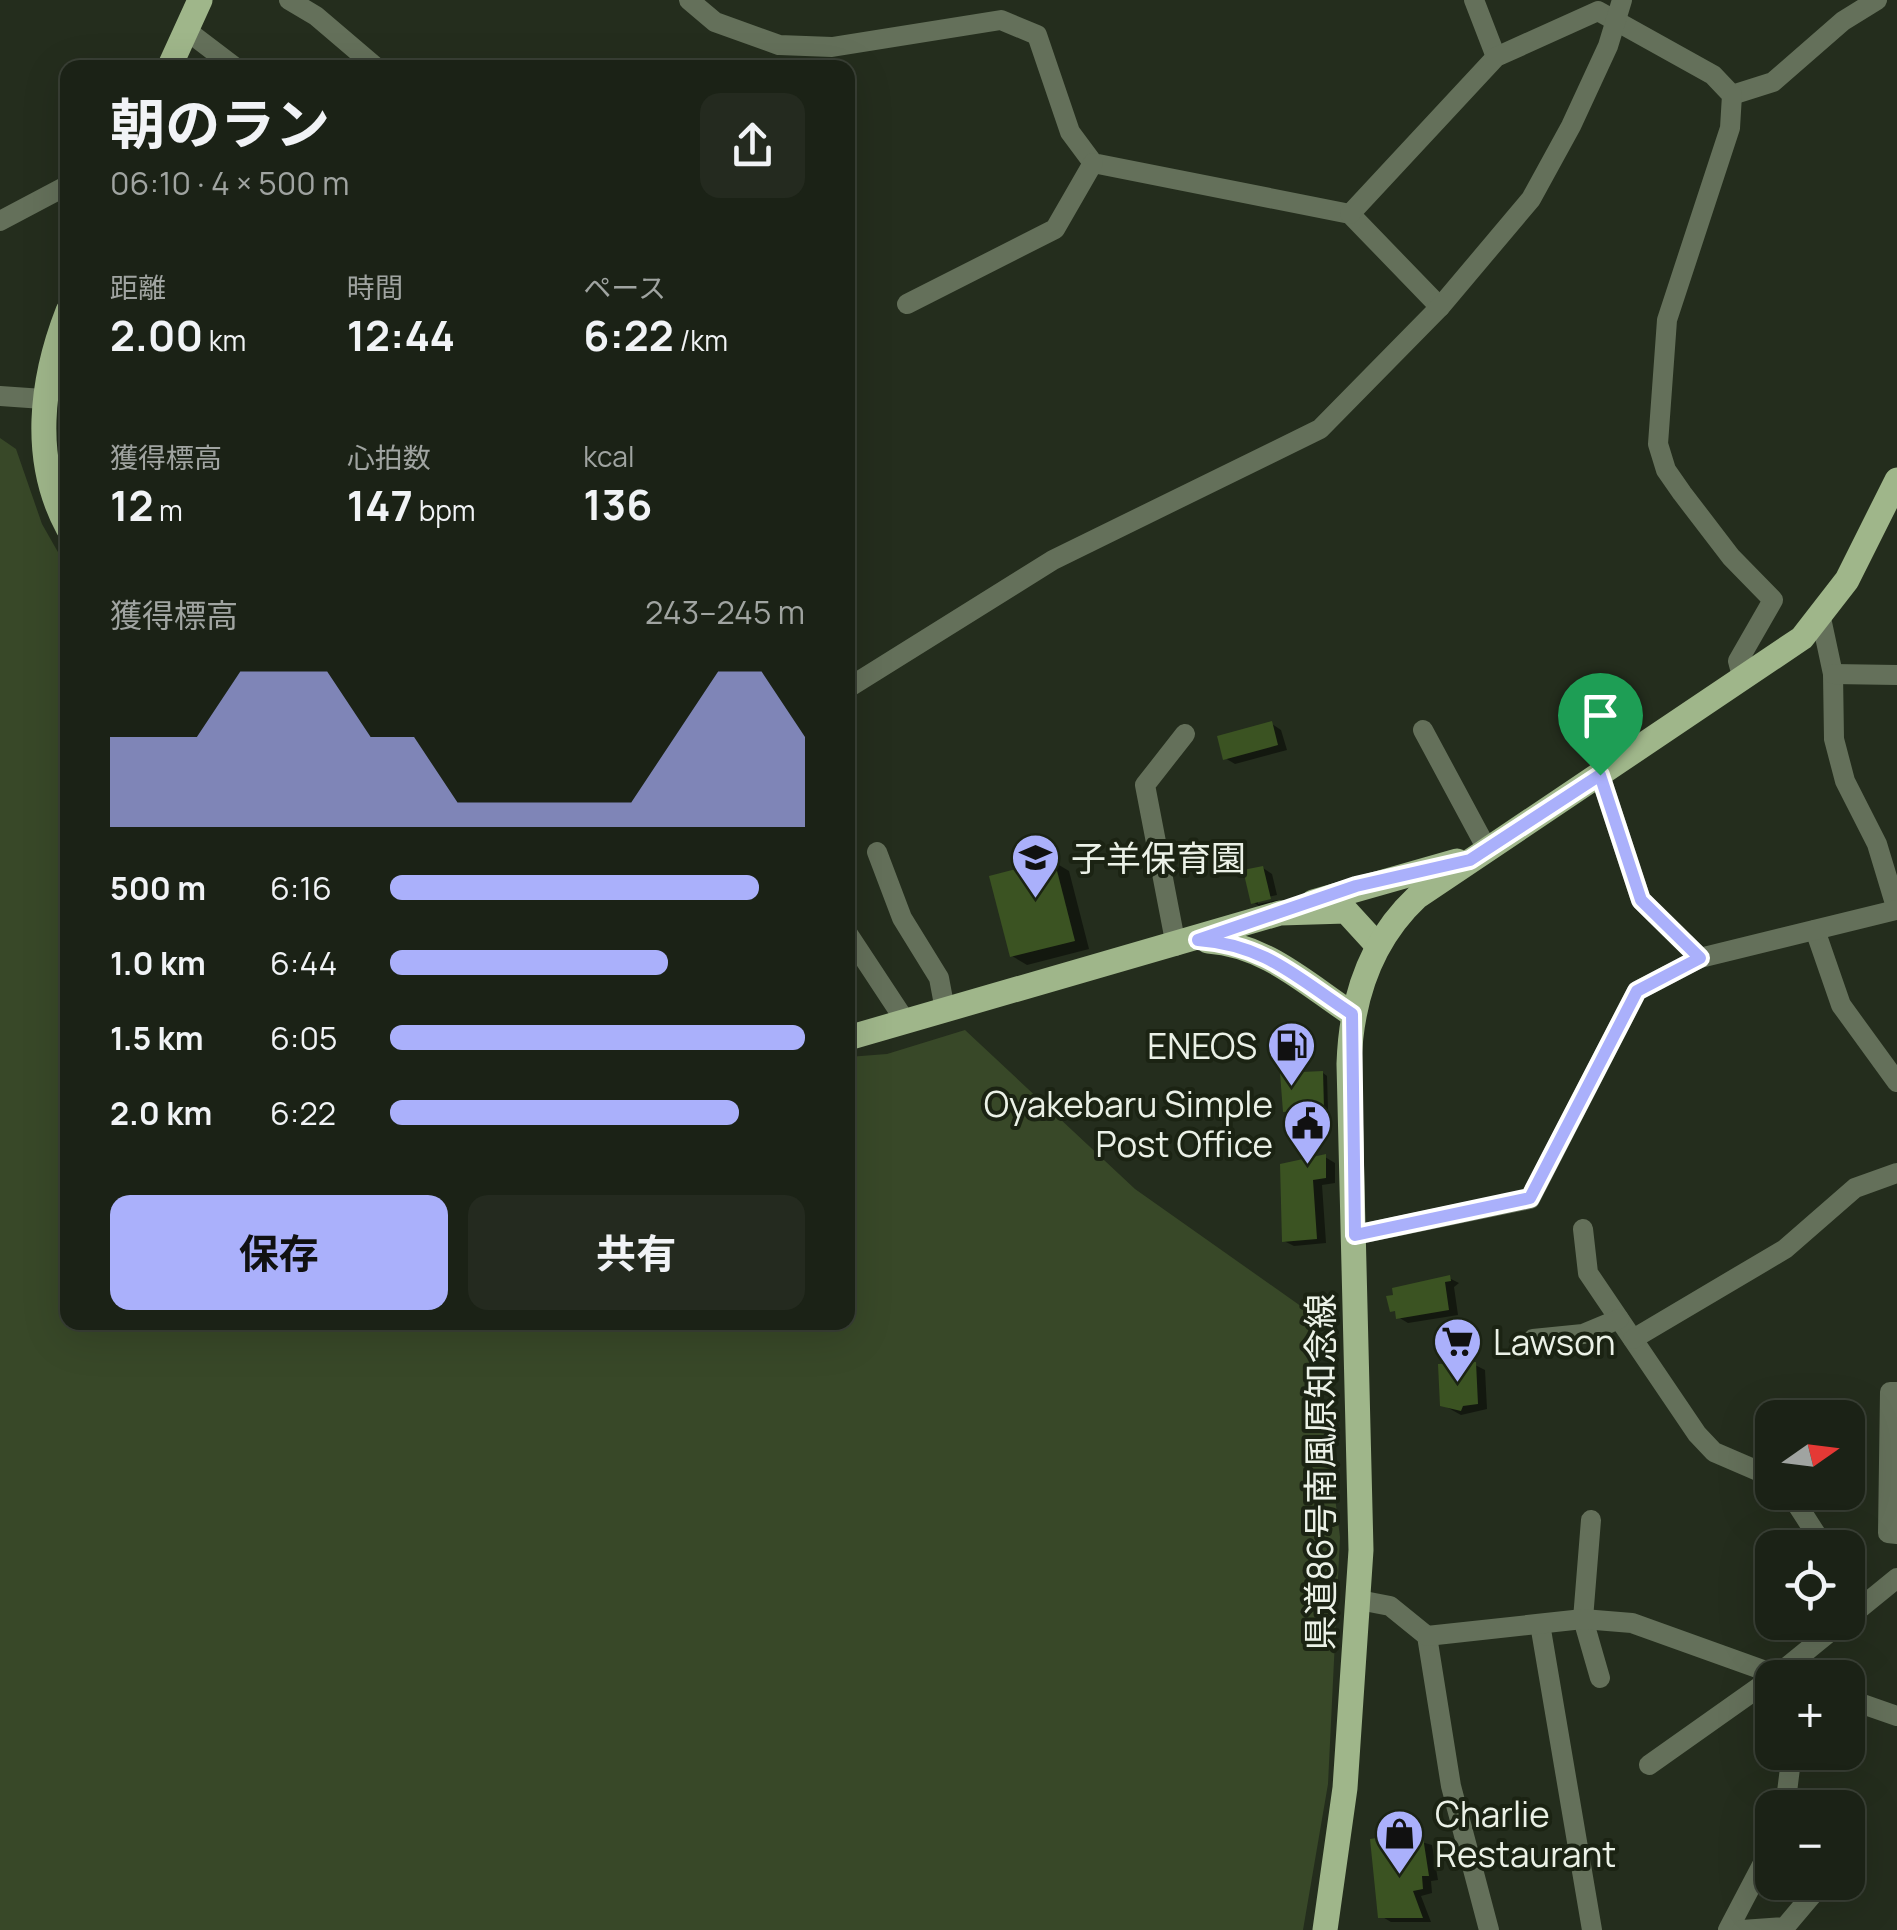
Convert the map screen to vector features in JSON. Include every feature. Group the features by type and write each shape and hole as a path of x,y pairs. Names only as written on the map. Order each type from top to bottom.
{"main road":[{"path":"173,60 200,0"},
{"path":"60,330 43,399 45,462 60,505"},
{"name":"県道86号南風原知念線","path":"1325,1930 1345,1788 1359,1600 1361,1414 1352,1014 1378,946 1417,897 1780,655 1821,618 1847,580 1897,480"},
{"path":"855,1036 1187,943 1374,882 1478,855"},
{"path":"1280,914 1346,911 1378,946"},
{"path":"1187,943 1234,943 1264,954 1352,1014"}],"street":[{"path":"289,0 316,16 368,60"},
{"path":"689,0 715,22 779,45 832,47 1002,20 1036,35 1070,132 1094,163 1350,214 1440,306"},
{"path":"1474,0 1496,57"},
{"path":"1732,96 1774,82 1842,21 1878,0"},
{"path":"855,684 1053,560 1320,429 1440,306 1531,199 1571,126 1620,10"},
{"path":"1350,214 1496,57 1598,11 1620,10 1713,75 1732,96 1730,128 1667,320 1658,444 1666,470 1682,493 1730,557 1773,600 1738,661 1743,680"},
{"path":"186,30 225,60"},
{"path":"807,46 813,60"},
{"path":"907,304 1055,229 1094,163"},
{"path":"0,220 60,188"},
{"path":"0,396 43,399"},
{"path":"1355,1235 1530,1198 1637,991 1700,958 1896,910 1877,844 1845,781 1834,739 1834,674 1821,618"},
{"path":"1834,674 1897,676"},
{"path":"1423,730 1478,855"},
{"path":"1185,734 1145,785 1187,943"},
{"path":"1600,775 1641,900 1700,958"},
{"path":"878,852 902,918 939,978 945,1010"},
{"path":"1815,930 1842,1004 1897,1082"},
{"path":"855,945 906,1022"},
{"path":"1632,1339 1785,1249 1855,1188 1897,1173"},
{"path":"1583,1229 1588,1272 1697,1434 1714,1452 1755,1470"},
{"path":"1533,1339 1583,1334 1619,1319"},
{"path":"1897,1392 1890,1392 1888,1533 1897,1534"},
{"path":"1591,1520 1582,1619 1600,1678"},
{"path":"1865,1604 1896,1579"},
{"path":"1359,1600 1390,1606 1427,1636 1451,1786 1489,1930"},
{"path":"1427,1636 1582,1619 1632,1623 1755,1669"},
{"path":"1540,1624 1592,1930"},
{"path":"1797,1660 1821,1640"},
{"path":"1649,1765 1755,1692"},
{"path":"1865,1705 1897,1716"},
{"path":"1728,1930 1755,1878"},
{"path":"1742,1930 1785,1927 1808,1900"}],"green space":[{"path":"0,438 16,449 42,524 60,556 60,1330 855,1330 855,1056 887,1054 965,1030 1135,1189 1312,1314 1340,1537 1328,1784 1303,1930 0,1930"}],"building":[{"path":"1272,721 1278,745 1223,760 1217,736"},
{"path":"1054,859 1075,941 1010,957 989,876"},
{"path":"1263,866 1271,899 1251,904 1243,870"},
{"path":"1323,1071 1324,1109 1283,1112 1280,1073"},
{"path":"1326,1154 1326,1178 1313,1180 1317,1239 1282,1242 1280,1164"},
{"path":"1450,1275 1451,1281 1445,1282 1449,1310 1396,1319 1395,1311 1390,1312 1386,1296 1393,1295 1392,1288"},
{"name":"Lawson","path":"1476,1362 1478,1404 1463,1406 1461,1411 1440,1406 1438,1364"},
{"name":"Charlie Restaurant","path":"1404,1834 1406,1839 1423,1837 1429,1876 1422,1876 1423,1889 1413,1891 1423,1918 1378,1918 1370,1839"}],"place":[{"name":"子羊保育園","path":"1036,900"},
{"name":"ENEOS","path":"1292,1088"},
{"name":"Oyakebaru Simple Post Office","path":"1308,1166"},
{"name":"Lawson","path":"1458,1384"},
{"name":"Charlie Restaurant","path":"1400,1876"}],"route":[{"path":"1600,775 1641,900 1700,958 1637,991 1530,1198 1355,1235 1352,1014 1250,947 1198,940 1356,886 1470,860 1600,775"}]}
